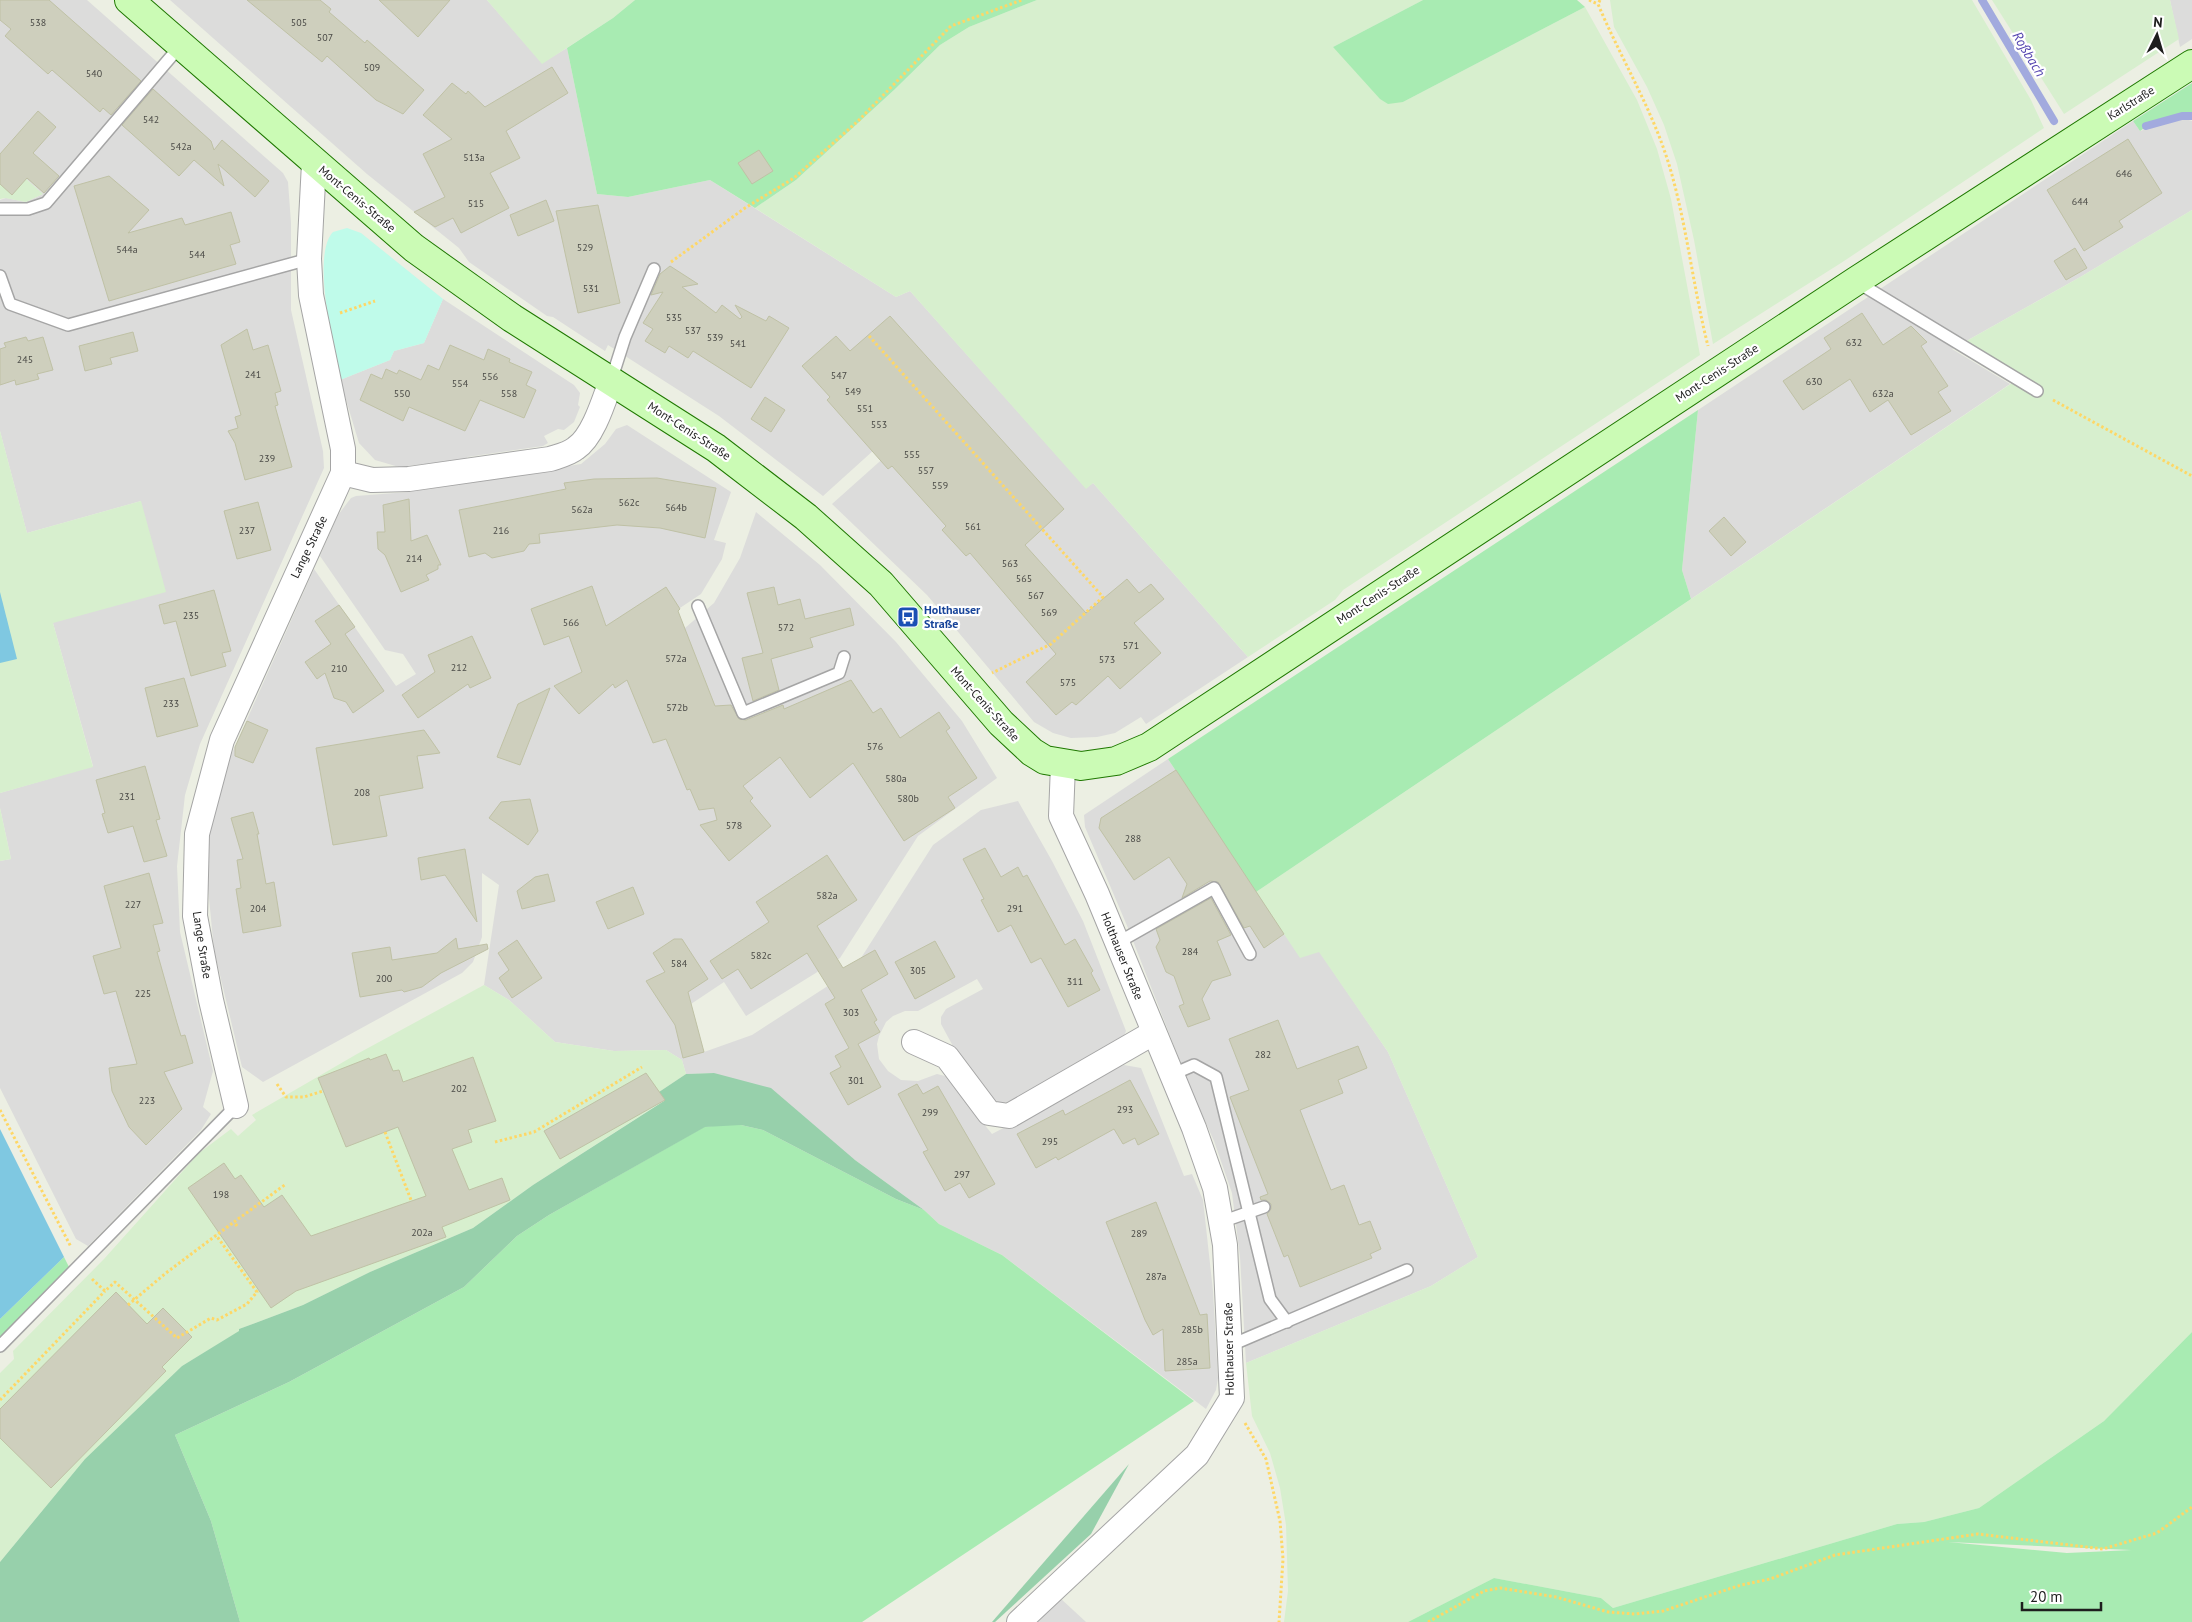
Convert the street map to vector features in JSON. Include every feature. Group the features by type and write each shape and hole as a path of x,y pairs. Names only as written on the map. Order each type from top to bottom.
{"main road":[{"name":"Mont-Cenis-Straße","path":"129,0 314,163 414,248 512,318 716,448 806,517 881,584 967,685 1022,743 1046,760 1063,765 1100,765 1148,747 2071,141"},
{"name":"Karlstraße","path":"2071,141 2192,64"}],"street":[{"name":"Lange Straße","path":"236,1106 211,1000 195,916 198,834 222,740 343,474 343,449 310,295 309,259 314,163"},
{"path":"343,474 372,480 409,479 550,459 577,448 588,434 611,381"},
{"name":"Holthauser Straße","path":"1019,1622 1198,1455 1232,1398 1225,1245 1215,1188 1194,1128 1061,816 1063,765"},
{"path":"914,1042 947,1057 989,1113 1008,1116 1153,1033"}],"lane":[{"path":"0,209 28,209 46,203 181,45"},
{"path":"0,276 10,304 68,325 309,259"},
{"path":"611,381 625,337 654,269"},
{"path":"1856,281 2037,391"},
{"path":"698,606 743,713 839,673 844,657"},
{"path":"1116,942 1214,888 1250,954"},
{"path":"1172,1075 1194,1065 1216,1077 1270,1299 1287,1322"},
{"name":"Lange Straße","path":"0,1346 84,1270 236,1106"},
{"path":"1221,1222 1264,1206"},
{"path":"1229,1346 1407,1270"}],"path":[{"path":"654,269 674,261 745,208 794,178 858,121 951,26 1022,0"},
{"path":"1589,0 1598,4 1613,40 1653,120 1670,167 1687,238 1706,340 1718,372"},
{"path":"1598,4 1600,0"},
{"path":"316,321 374,301"},
{"path":"869,336 1103,597 1051,644 967,685"},
{"path":"2037,391 2192,476"},
{"path":"495,1142 534,1132 642,1067"},
{"path":"277,1084 286,1097 304,1098 323,1091"},
{"path":"0,1110 84,1270 105,1291"},
{"path":"385,1132 410,1200"},
{"path":"128,1306 166,1273 286,1184"},
{"path":"234,1222 237,1226"},
{"path":"0,1400 115,1282 177,1338 211,1318 217,1320 247,1304 257,1292 216,1235"},
{"path":"1232,1398 1266,1459 1280,1521 1283,1559 1279,1622"},
{"path":"1428,1622 1484,1591 1500,1588 1556,1597 1608,1612 1635,1614 1663,1611 1741,1585 1770,1580 1835,1555 1978,1534 2103,1549 2157,1533 2192,1507"}],"shaded area":[{"path":"0,0 87,0 283,173 288,182 291,223 291,310 323,451 324,468 200,744 185,795 177,866 180,932 213,1071 203,1107 211,1114 201,1130 88,1246 76,1239 0,1088 0,861 11,859 0,808 0,793 93,766 53,623 141,501 27,533 0,431 0,200 6,198 26,202 43,194 0,156"},
{"path":"170,0 487,0 542,63 567,48 597,194 628,197 710,180 896,297 910,291 1086,488 1093,483 1248,657 1146,724 1141,717 1115,733 1097,737 1071,738 1053,733 1034,722 927,595 832,504 934,413 926,403 823,496 719,416 608,345 605,351 553,317 547,316 469,262 459,248 367,174"},
{"path":"2170,0 2192,0 2192,39 2180,47"},
{"path":"2182,118 2192,121 2192,210 2082,276 1952,349 2010,384 1691,599 1682,570 1698,410 2133,121 2140,131"},
{"path":"347,228 361,233 443,299 424,343 394,351 390,360 340,380 326,303 324,260 327,244 333,232"},
{"path":"443,299 574,385 580,393 578,405 580,407 574,422 564,430 558,429 544,436 548,443 543,446 467,457 466,460 399,467 375,460 359,443 340,380 390,360 394,351 424,343"},
{"path":"627,425 731,492 714,540 726,543 722,559 701,594 588,669 562,682 649,641 685,628 714,603 740,558 756,512 820,565 896,642 962,721 997,778 918,836 840,958 746,1016 724,982 691,1004 704,1052 752,1035 854,969 933,845 981,810 1018,801 1083,921 1126,1031 1124,1036 1115,1045 1010,1102 994,1101 967,1072 941,1024 941,1017 946,1009 983,989 977,979 918,1011 905,1011 893,1016 886,1022 879,1036 877,1044 879,1059 888,1071 901,1080 918,1081 937,1074 945,1076 992,1134 1116,1068 1124,1065 1141,1068 1184,1176 1192,1174 1203,1200 1213,1291 1218,1378 1216,1390 1206,1409 1002,1255 939,1224 924,1210 855,1160 714,1073 686,1074 682,1060 666,1050 614,1051 555,1042 509,1000 484,985 499,885 482,873 482,937 473,962 462,973 263,1082 242,1067 214,950 208,888 208,838 220,780 314,569 396,686 416,674 403,654 385,650 320,556 338,515 351,498 356,496 408,492 581,464 605,444 616,429"},
{"path":"0,592 17,659 0,663"},
{"path":"1168,759 1300,957 1319,951 1388,1052 1478,1257 1431,1286 1246,1363 1240,1257 1232,1193 1214,1141 1192,1092 1128,928 1085,827 1084,815"},
{"path":"0,1129 64,1257 0,1319"},
{"path":"1060,1598 1086,1622 1034,1622"}],"green space":[{"path":"487,0 635,0 613,18 542,64"},
{"path":"635,0 1037,0 969,27 940,45 796,180 755,208 710,180 628,197 597,194 567,48 613,18"},
{"path":"1037,0 1423,0 1333,47 1403,102 1585,7 1637,100 1657,149 1671,199 1700,355 1343,590 1335,600 1248,657 1093,483 1086,489 910,291 896,297 755,208 796,180 940,45 969,27"},
{"path":"1423,0 1577,0 1585,7 1403,102 1388,104 1380,99 1333,47"},
{"path":"1610,0 1972,0 2031,100 2044,128 1841,263 1713,344 1694,240 1677,164 1664,125 1647,87 1614,27"},
{"path":"1992,0 2170,0 2179,39 2064,114"},
{"path":"2192,83 2192,114 2165,118 2140,131 2133,121"},
{"path":"0,156 43,194 26,202 5,198 0,199"},
{"path":"2192,210 2192,1332 2104,1421 1979,1508 1924,1522 1897,1524 1613,1608 1601,1598 1494,1578 1408,1622 1284,1622 1288,1591 1286,1525 1280,1488 1270,1453 1252,1416 1246,1363 1431,1286 1478,1257 1388,1052 1319,952 1300,958 1256,892 2021,377 1963,343 2082,276"},
{"path":"1698,410 1682,570 1691,599 1256,892 1168,759"},
{"path":"0,431 27,533 141,501 166,592 53,623 93,767 0,793"},
{"path":"0,808 11,859 0,861"},
{"path":"484,985 509,1000 555,1042 614,1051 666,1050 682,1060 686,1074 659,1092 665,1100 533,1185 473,1228 370,1272 303,1305 239,1329 240,1331 182,1366 85,1459 0,1562 0,1373 14,1359 13,1351 104,1259 199,1153 231,1129 238,1136 256,1120 252,1115 357,1054"},
{"path":"714,1073 771,1088 855,1160 924,1210 896,1199 763,1130 741,1125 705,1127 549,1215 517,1236 464,1287 289,1382 175,1435 211,1521 240,1622 0,1622 0,1562 85,1459 182,1366 239,1331 239,1329 303,1305 370,1272 473,1228 533,1185 664,1101 659,1092 686,1074"},
{"path":"741,1125 763,1130 896,1199 924,1210 939,1224 1002,1255 1194,1401 862,1622 240,1622 211,1521 175,1435 289,1382 464,1287 517,1236 549,1215 704,1127"},
{"path":"64,1257 69,1267 0,1337 0,1319"},
{"path":"2192,1332 2192,1622 1408,1622 1494,1578 1601,1598 1613,1608 1897,1524 1924,1522 1979,1508 2104,1421","holes":["1948,1542 2132,1550 2067,1553"]},
{"path":"1129,1464 1091,1534 995,1622 992,1622"}],"building":[{"path":"0,0 49,0 141,81 111,115 103,108 100,112 52,70 48,74 5,36 11,29 0,20"},
{"path":"247,0 320,0 331,9 329,12 365,43 367,40 424,90 403,114 376,100 327,56 322,62"},
{"path":"379,0 450,0 418,37"},
{"path":"552,67 568,93 506,131 520,158 490,173 509,208 461,233 453,218 435,227 414,212 445,197 423,154 452,139 423,115 452,83 466,94 468,91 485,107"},
{"path":"153,89 211,141 214,150 222,140 269,181 255,197 218,164 224,186 194,160 179,176 122,125"},
{"path":"38,111 56,127 33,153 59,176 44,193 27,178 12,195 0,184 0,154"},
{"path":"2128,139 2162,193 2119,221 2123,227 2084,251 2047,190"},
{"path":"759,150 773,171 752,184 738,163"},
{"path":"109,176 149,210 128,233 182,218 185,225 231,212 240,242 230,245 236,264 109,301 74,186"},
{"path":"546,200 554,221 518,236 510,215"},
{"path":"598,205 620,303 578,313 556,211"},
{"path":"2075,248 2087,268 2066,280 2054,261"},
{"path":"670,266 698,284 682,287 716,313 722,305 740,319 742,317 735,305 766,321 769,316 789,328 751,388 693,351 688,358 669,346 665,353 645,341 653,329 643,323 663,292 651,295 660,274"},
{"path":"1862,313 1883,345 1911,326 1927,342 1921,346 1948,386 1938,392 1951,411 1911,435 1888,400 1870,412 1850,379 1803,410 1783,381 1831,349 1824,338"},
{"path":"890,316 1064,509 1025,545 1086,613 1127,579 1139,593 1151,584 1164,599 1134,623 1161,653 1120,689 1108,676 1076,705 1072,702 1056,715 1026,682 1056,654 970,553 966,556 942,530 946,526 892,466 888,469 827,400 830,397 802,366 836,336 850,351"},
{"path":"247,329 253,350 268,345 281,391 275,393 278,405 275,406 292,467 245,480 235,443 228,431 238,428 235,417 241,415 221,345"},
{"path":"133,332 138,351 110,358 112,364 85,371 79,346"},
{"path":"26,337 28,341 43,337 53,370 37,374 39,379 16,385 15,380 0,385 0,349 6,347 4,343"},
{"path":"450,345 484,360 488,349 510,359 509,362 532,372 526,385 536,390 524,418 480,400 465,431 409,407 403,421 360,400 371,374 382,379 386,369 397,374 399,370 421,380 428,365 439,370"},
{"path":"765,397 785,410 771,432 751,419"},
{"path":"657,478 716,488 705,538 660,528 617,525 539,534 540,543 529,544 524,551 492,558 485,553 469,557 459,510 566,489 564,483 594,479"},
{"path":"409,499 411,541 427,535 441,565 438,565 438,569 426,575 429,580 401,592 385,555 378,549 377,532 385,532 383,505"},
{"path":"258,502 271,550 237,559 224,511"},
{"path":"1724,517 1746,542 1731,556 1709,531"},
{"path":"592,586 606,626 666,587 680,609 678,611 715,706 731,705 739,719 746,720 783,705 784,709 851,680 873,713 881,708 900,738 939,712 950,728 946,731 977,778 948,797 955,808 904,841 853,763 810,798 780,757 743,786 753,798 750,801 771,826 729,861 700,825 717,820 714,808 699,810 690,789 687,790 666,739 653,743 627,680 615,688 613,684 579,714 554,686 582,672 569,636 544,645 531,609"},
{"path":"774,587 778,605 800,599 805,619 850,608 854,625 810,638 813,647 771,659 779,690 753,701 742,658 763,653 747,593"},
{"path":"214,590 231,651 222,653 226,666 191,676 176,621 164,624 159,605"},
{"path":"339,605 355,627 345,634 384,691 353,713 346,702 334,698 325,673 317,679 305,662 331,644 315,621"},
{"path":"472,636 491,678 470,688 468,684 418,718 402,695 435,672 428,655"},
{"path":"184,678 198,726 157,737 145,688"},
{"path":"550,688 520,765 497,757 518,704"},
{"path":"247,721 268,730 253,763 235,756 235,747"},
{"path":"424,730 440,753 417,756 423,788 379,796 387,836 333,845 316,748"},
{"path":"145,766 160,819 156,820 167,856 144,862 133,826 108,833 102,814 105,813 96,780"},
{"path":"1176,770 1284,934 1264,948 1250,926 1244,928 1218,882 1210,881 1182,898 1187,884 1169,857 1134,880 1099,828 1101,818"},
{"path":"530,799 538,831 528,845 489,818 501,802"},
{"path":"253,812 259,834 257,834 266,884 274,882 281,926 243,933 236,889 241,888 237,860 243,859 231,818"},
{"path":"985,848 1001,877 1018,867 1023,877 1027,875 1065,945 1075,939 1093,971 1091,973 1100,990 1068,1007 1041,958 1031,963 1011,925 998,932 981,900 984,899 963,859"},
{"path":"465,849 477,922 445,875 421,880 418,858"},
{"path":"827,855 857,900 817,926 843,968 875,950 888,974 861,990 877,1020 874,1022 880,1032 858,1044 881,1087 848,1105 830,1073 841,1067 835,1056 849,1048 825,1004 835,998 807,953 751,989 738,969 722,979 710,961 769,922 756,902"},
{"path":"149,873 163,923 153,925 160,951 157,952 181,1036 185,1035 193,1063 164,1072 182,1109 146,1145 129,1127 112,1091 109,1068 137,1064 116,991 104,994 93,956 121,948 104,886"},
{"path":"548,874 555,901 522,909 517,891 535,877"},
{"path":"633,887 644,914 608,929 596,902"},
{"path":"1211,898 1231,935 1217,941 1231,975 1212,981 1202,999 1210,1019 1188,1027 1179,1006 1184,1004 1174,976 1166,972 1156,947 1160,940 1156,929"},
{"path":"456,938 458,949 487,944 488,949 441,973 422,987 404,992 402,990 360,997 352,953 390,947 392,960 437,953"},
{"path":"674,939 682,939 708,979 688,992 704,1052 683,1058 675,1025 646,981 665,972 653,953"},
{"path":"517,940 542,978 512,998 499,978 509,970 498,953"},
{"path":"935,941 955,977 915,999 895,962"},
{"path":"1278,1020 1297,1069 1358,1046 1367,1068 1338,1080 1343,1093 1300,1110 1331,1190 1344,1185 1359,1225 1370,1221 1381,1249 1370,1254 1372,1258 1300,1287 1288,1255 1284,1257 1267,1214 1271,1209 1271,1204 1266,1200 1261,1200 1260,1197 1268,1194 1230,1097 1249,1090 1229,1039"},
{"path":"386,1054 393,1071 399,1070 403,1082 473,1057 496,1121 468,1130 472,1142 452,1149 469,1190 502,1178 510,1200 442,1227 446,1237 296,1291 271,1308 188,1188 224,1163 235,1179 241,1175 264,1207 282,1195 311,1236 426,1196 398,1127 346,1147 318,1078 369,1058 370,1060"},
{"path":"646,1073 665,1100 560,1159 544,1131"},
{"path":"1130,1080 1159,1134 1138,1145 1135,1138 1123,1144 1114,1129 1058,1160 1056,1157 1036,1168 1017,1134 1063,1110 1065,1115"},
{"path":"917,1084 923,1094 938,1086 995,1184 969,1198 960,1183 945,1191 923,1152 928,1150 898,1094"},
{"path":"1156,1202 1200,1315 1207,1314 1210,1368 1165,1371 1163,1329 1153,1335 1145,1320 1106,1222"},
{"path":"116,1292 147,1324 163,1308 192,1337 162,1367 166,1371 51,1488 0,1438 0,1409"}],"waterway":[{"name":"Roßbach","path":"1982,0 2054,121"},
{"name":"Roßbach","path":"2146,126 2182,116 2192,116"}],"place":[{"name":"Holthauser Straße","path":"908,617"}]}
